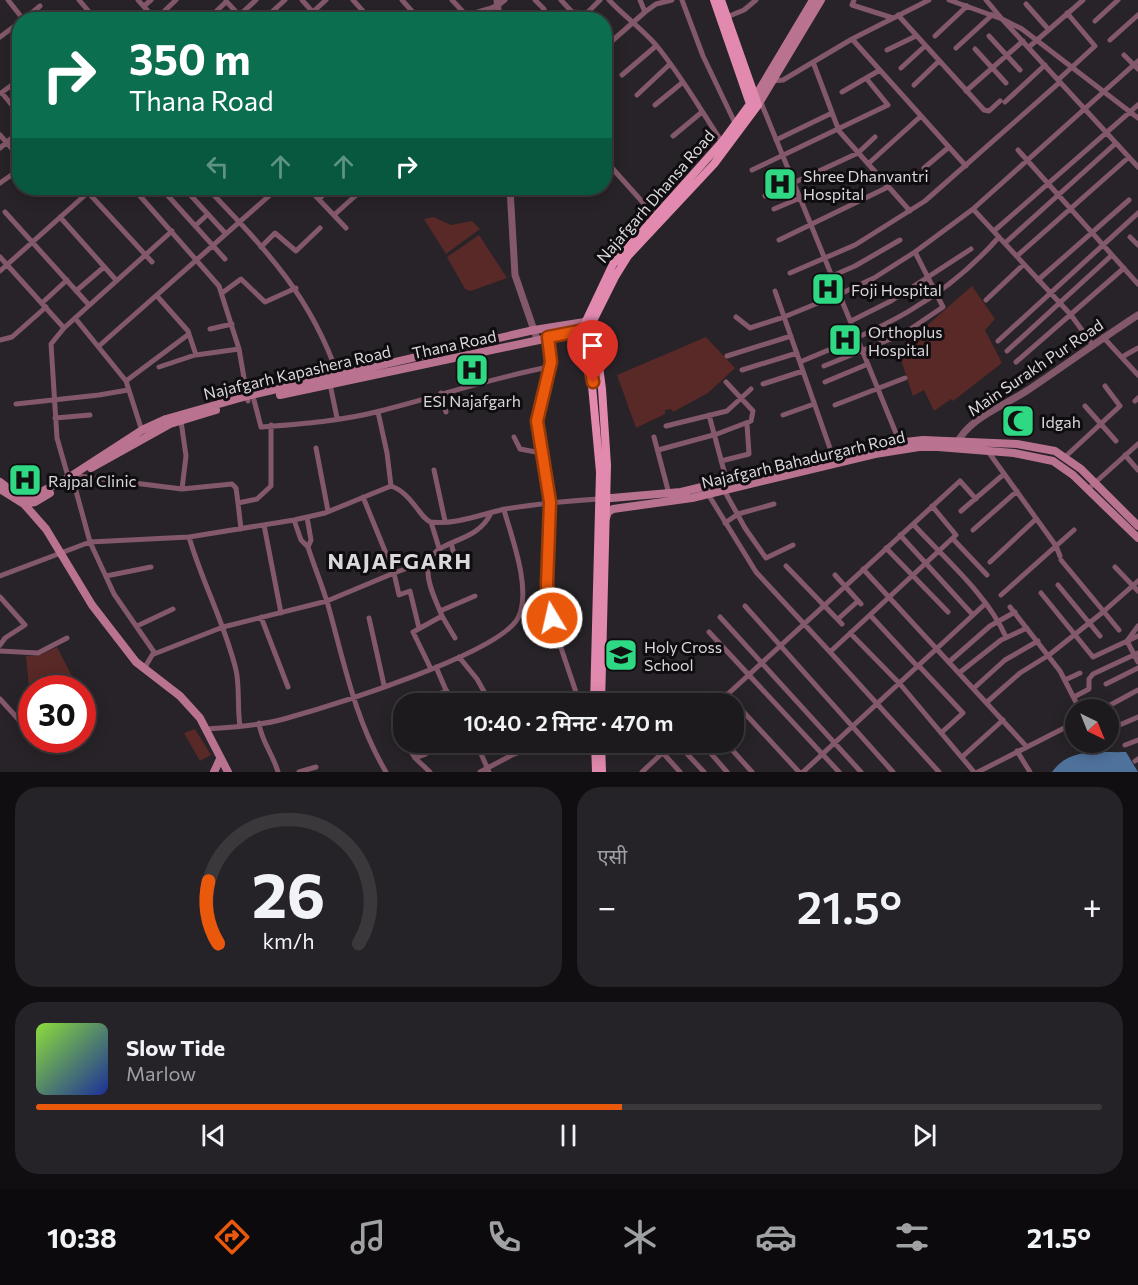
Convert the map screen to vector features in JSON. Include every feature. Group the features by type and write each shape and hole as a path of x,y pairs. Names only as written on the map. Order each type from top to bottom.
{"main road":[{"path":"714,0 755,104"},
{"path":"721,0 755,104"},
{"name":"Najafgarh Dhansa Road","path":"590,325 613,264 722,142 735,123 755,104 813,0"},
{"name":"Najafgarh Dhansa Road","path":"590,325 628,256 714,164 772,81 821,0"},
{"path":"590,325 603,400 606,465 597,539 594,693"},
{"name":"Najafgarh Kapashera Road","path":"143,433 166,419 338,376 534,330 590,325"},
{"name":"Thana Road","path":"25,501 35,502 143,433 250,399 548,337 590,325"},
{"name":"Najafgarh Bahadurgarh Road","path":"601,499 669,494 726,486 901,445 1041,447 1065,457 1138,526"},
{"name":"Najafgarh Bahadurgarh Road","path":"987,447 1053,461 1088,489 1138,538"},
{"path":"0,482 25,501 61,552 92,605 136,662 180,696 207,729 228,772"},
{"name":"Najafgarh Bahadurgarh Road","path":"603,531 608,512 613,509 708,494 726,486"},
{"path":"0,489 25,501"},
{"path":"601,499 603,510 601,693"},
{"path":"597,753 599,770"},
{"path":"599,770 600,753"},
{"path":"214,772 220,759"},
{"path":"586,772 599,770"}],"street":[{"path":"138,0 150,12"},
{"path":"144,6 151,0"},
{"path":"163,12 176,0"},
{"path":"272,12 285,0"},
{"path":"302,0 313,11 326,0"},
{"path":"352,0 363,12"},
{"path":"402,0 413,12"},
{"path":"479,12 505,0"},
{"path":"535,0 544,9"},
{"path":"561,0 572,12"},
{"path":"588,12 600,0"},
{"path":"609,0 656,45 722,142"},
{"path":"640,0 645,12"},
{"path":"612,41 656,2 672,0"},
{"path":"682,0 703,56 735,123"},
{"path":"727,17 744,10 756,0"},
{"path":"854,0 852,5 896,16 985,111 1002,101 1045,65"},
{"path":"772,81 783,80 852,39 929,0"},
{"path":"949,0 1002,19 1037,40 1138,118"},
{"path":"986,0 1138,167"},
{"path":"1071,0 1076,6"},
{"path":"1029,47 1083,0"},
{"path":"1095,21 1118,0"},
{"path":"215,12 226,1"},
{"path":"242,12 253,1"},
{"path":"1026,4 1049,30"},
{"path":"32,12 40,6"},
{"path":"935,36 967,6"},
{"path":"790,273 855,245 910,211 966,166 1059,81 1095,44 1067,13"},
{"path":"956,48 992,15"},
{"path":"1110,40 1137,19"},
{"path":"0,37 12,28"},
{"path":"887,50 916,36"},
{"path":"989,36 1020,69"},
{"path":"852,39 966,166"},
{"path":"966,91 1023,41"},
{"path":"622,75 656,45"},
{"path":"901,68 925,46"},
{"path":"975,49 1006,83"},
{"path":"736,317 750,328 784,317 874,278 915,252 973,209 1084,109 1137,65 1124,55"},
{"path":"914,85 939,61"},
{"path":"813,62 839,131 910,211"},
{"path":"637,94 670,64"},
{"path":"842,92 880,70"},
{"path":"752,170 839,131 888,105 866,78"},
{"path":"655,105 683,82"},
{"path":"1,94 12,106"},
{"path":"755,104 776,140 901,445"},
{"path":"994,231 1138,105"},
{"path":"673,136 702,112"},
{"path":"776,140 832,113"},
{"path":"868,164 921,116"},
{"path":"0,135 12,149"},
{"path":"0,148 12,137"},
{"path":"765,196 858,153 875,137"},
{"path":"1005,243 1116,143"},
{"path":"924,168 949,147"},
{"path":"1018,150 1138,284"},
{"path":"1017,256 1128,157"},
{"path":"612,169 655,216"},
{"path":"779,240 812,226 888,187"},
{"path":"0,271 34,242 82,195"},
{"path":"93,195 152,262"},
{"path":"139,195 198,260 222,293 259,425 378,412 508,374 549,367"},
{"path":"167,195 225,259"},
{"path":"190,195 226,234"},
{"path":"214,195 296,288 326,345 338,376"},
{"path":"99,346 270,195"},
{"path":"315,195 346,228"},
{"path":"319,199 323,195"},
{"path":"334,215 356,195"},
{"path":"510,195 515,275 537,339"},
{"path":"774,209 800,198"},
{"path":"1038,280 1129,200"},
{"path":"973,209 1071,315 1092,344"},
{"path":"5,212 89,305"},
{"path":"998,341 1138,213"},
{"path":"195,226 208,214"},
{"path":"60,217 116,280"},
{"path":"261,247 275,233 296,251 320,228"},
{"path":"154,654 118,601 90,542 72,479 59,450 51,344 64,328 172,231"},
{"path":"800,362 900,318 957,280 999,237"},
{"path":"1130,237 1138,245"},
{"path":"832,276 855,267 900,240"},
{"path":"851,321 891,301 971,249"},
{"path":"824,366 903,334 943,307 915,252"},
{"path":"1007,351 1112,255"},
{"path":"0,257 64,328"},
{"path":"986,300 1024,264"},
{"path":"76,291 104,267"},
{"path":"1016,362 1124,268"},
{"path":"222,293 241,279 266,302 296,288"},
{"path":"0,340 12,337 67,280"},
{"path":"776,291 833,460"},
{"path":"157,296 189,334 195,355"},
{"name":"Main Surakh Pur Road","path":"956,445 981,418 1027,391 1092,344 1138,315"},
{"path":"75,318 126,381 143,433"},
{"path":"210,329 232,324"},
{"path":"126,381 189,334"},
{"path":"728,356 791,336"},
{"path":"548,337 551,358 537,421 550,502 547,585 552,618 576,693"},
{"path":"1103,337 1138,375"},
{"path":"159,367 195,355 239,348"},
{"path":"1122,357 1138,348"},
{"path":"742,370 797,353"},
{"path":"825,382 868,364"},
{"path":"763,384 803,371"},
{"path":"835,405 905,378"},
{"path":"658,450 747,424 754,415 726,382"},
{"path":"330,384 338,418"},
{"path":"1065,457 1120,405 1105,386"},
{"path":"666,426 730,409 751,389"},
{"path":"16,404 55,401 128,390"},
{"path":"441,393 446,412"},
{"path":"783,415 814,404"},
{"path":"1085,406 1116,441"},
{"path":"378,412 391,486"},
{"path":"55,418 90,415"},
{"path":"709,415 726,486 738,514 766,558 793,545"},
{"path":"181,421 186,456 182,489"},
{"path":"721,461 749,454 747,424"},
{"path":"238,504 256,499 271,486 271,425"},
{"path":"514,437 520,449 541,453"},
{"path":"654,437 669,494"},
{"path":"1088,489 1138,444"},
{"path":"987,447 1056,546 1060,558 1119,630"},
{"path":"316,448 328,511"},
{"path":"1125,456 1138,470"},
{"path":"434,470 445,521"},
{"path":"961,511 1004,474"},
{"path":"72,479 182,489 232,484 236,488 241,529"},
{"path":"728,693 961,480 976,499"},
{"path":"0,576 90,542 189,537 307,518 391,486 406,493 424,518 431,522 550,502 601,499"},
{"path":"973,530 1017,491"},
{"path":"708,494 756,572 802,625 830,652 939,772"},
{"path":"363,497 393,573 399,595 410,591 419,628"},
{"path":"725,522 738,514 774,504"},
{"path":"830,652 953,539 956,533 932,506"},
{"path":"207,729 282,720 434,668 496,639 515,624 520,616 523,598 521,578 504,510"},
{"path":"455,638 441,614 428,574 432,555 439,548 477,533 486,524 491,513"},
{"path":"307,518 311,540 308,547"},
{"path":"990,562 1036,519"},
{"path":"294,520 301,540 308,547 327,601 352,696 370,743 386,772"},
{"path":"431,522 439,548"},
{"path":"913,524 999,621 1006,637"},
{"path":"264,525 280,613"},
{"path":"1001,595 1074,530"},
{"path":"900,535 973,615"},
{"path":"189,537 200,573 223,627 236,670 240,726"},
{"path":"953,539 987,575"},
{"path":"451,543 458,569"},
{"path":"886,548 948,612"},
{"path":"786,566 840,622 860,602 835,575"},
{"path":"106,576 128,574 152,567"},
{"path":"1115,567 1138,591"},
{"path":"145,667 154,654 223,627 327,601 405,569"},
{"path":"863,569 1026,746"},
{"path":"987,702 1020,673 1049,655 1104,612 1138,581"},
{"path":"1058,585 1101,636"},
{"path":"1041,593 1093,657 1138,636"},
{"path":"441,693 447,691 413,636 413,632 476,596"},
{"path":"0,597 25,625 5,638 0,645"},
{"path":"744,712 801,772 823,755 985,604"},
{"path":"745,606 893,772"},
{"path":"137,626 173,609"},
{"path":"949,662 1012,610 1049,655 1074,697 1090,688 1089,679 1093,674 1136,653"},
{"path":"870,615 963,713 941,733"},
{"path":"261,617 288,687"},
{"path":"720,617 861,772"},
{"path":"369,618 384,685"},
{"path":"1127,641 1138,626"},
{"path":"959,673 1006,637 1027,628"},
{"path":"709,632 838,772"},
{"path":"850,633 900,684 976,772 1065,727"},
{"path":"0,651 38,653 67,638"},
{"path":"974,688 1005,660 1038,641"},
{"path":"1127,641 1136,653 1138,662"},
{"path":"459,657 486,693"},
{"path":"1106,684 1138,668"},
{"path":"1065,680 1080,673"},
{"path":"1119,700 1138,690"},
{"path":"0,699 18,719"},
{"path":"1119,725 1138,717"},
{"path":"962,757 1003,720"},
{"path":"259,723 260,735 273,754 278,772"},
{"path":"1125,746 1138,740"},
{"path":"1017,751 1030,772"},
{"path":"412,753 430,772"},
{"path":"481,753 488,770"},
{"path":"480,772 488,770 517,753"},
{"path":"642,772 663,753 680,772"},
{"path":"686,753 704,772"},
{"path":"711,753 727,772"},
{"path":"735,753 752,772"},
{"path":"415,758 426,754"},
{"path":"649,765 655,772"},
{"path":"299,772 316,767"}],"shaded area":[{"path":"434,217 451,225 472,221 480,229 446,254 424,219"},
{"path":"479,235 507,278 471,291 465,289 447,257"},
{"path":"972,286 995,319 985,330 1002,363 953,401 951,399 934,411 924,390 913,396 898,351"},
{"path":"706,337 735,368 708,393 673,412 671,409 665,410 665,414 636,428 617,375"},
{"path":"57,647 71,675 28,675 26,656 40,655"},
{"path":"195,729 211,755 200,761 184,733"}],"water":[{"path":"1126,752 1138,772 1052,772 1067,758 1076,755"}],"place":[{"name":"Shree Dhanvantri Hospital","path":"780,184"},
{"name":"Foji Hospital","path":"828,289"},
{"name":"Orthoplus Hospital","path":"845,340"},
{"name":"ESI Najafgarh","path":"472,370"},
{"name":"Idgah","path":"1018,421"},
{"name":"Rajpal Clinic","path":"25,480"},
{"name":"Holy Cross School","path":"621,655"}],"district":[{"name":"NAJAFGARH","path":"400,560"}],"route":[{"path":"552,618 547,585 550,502 537,430 538,416 551,362 548,337 584,330 593,382"}]}
